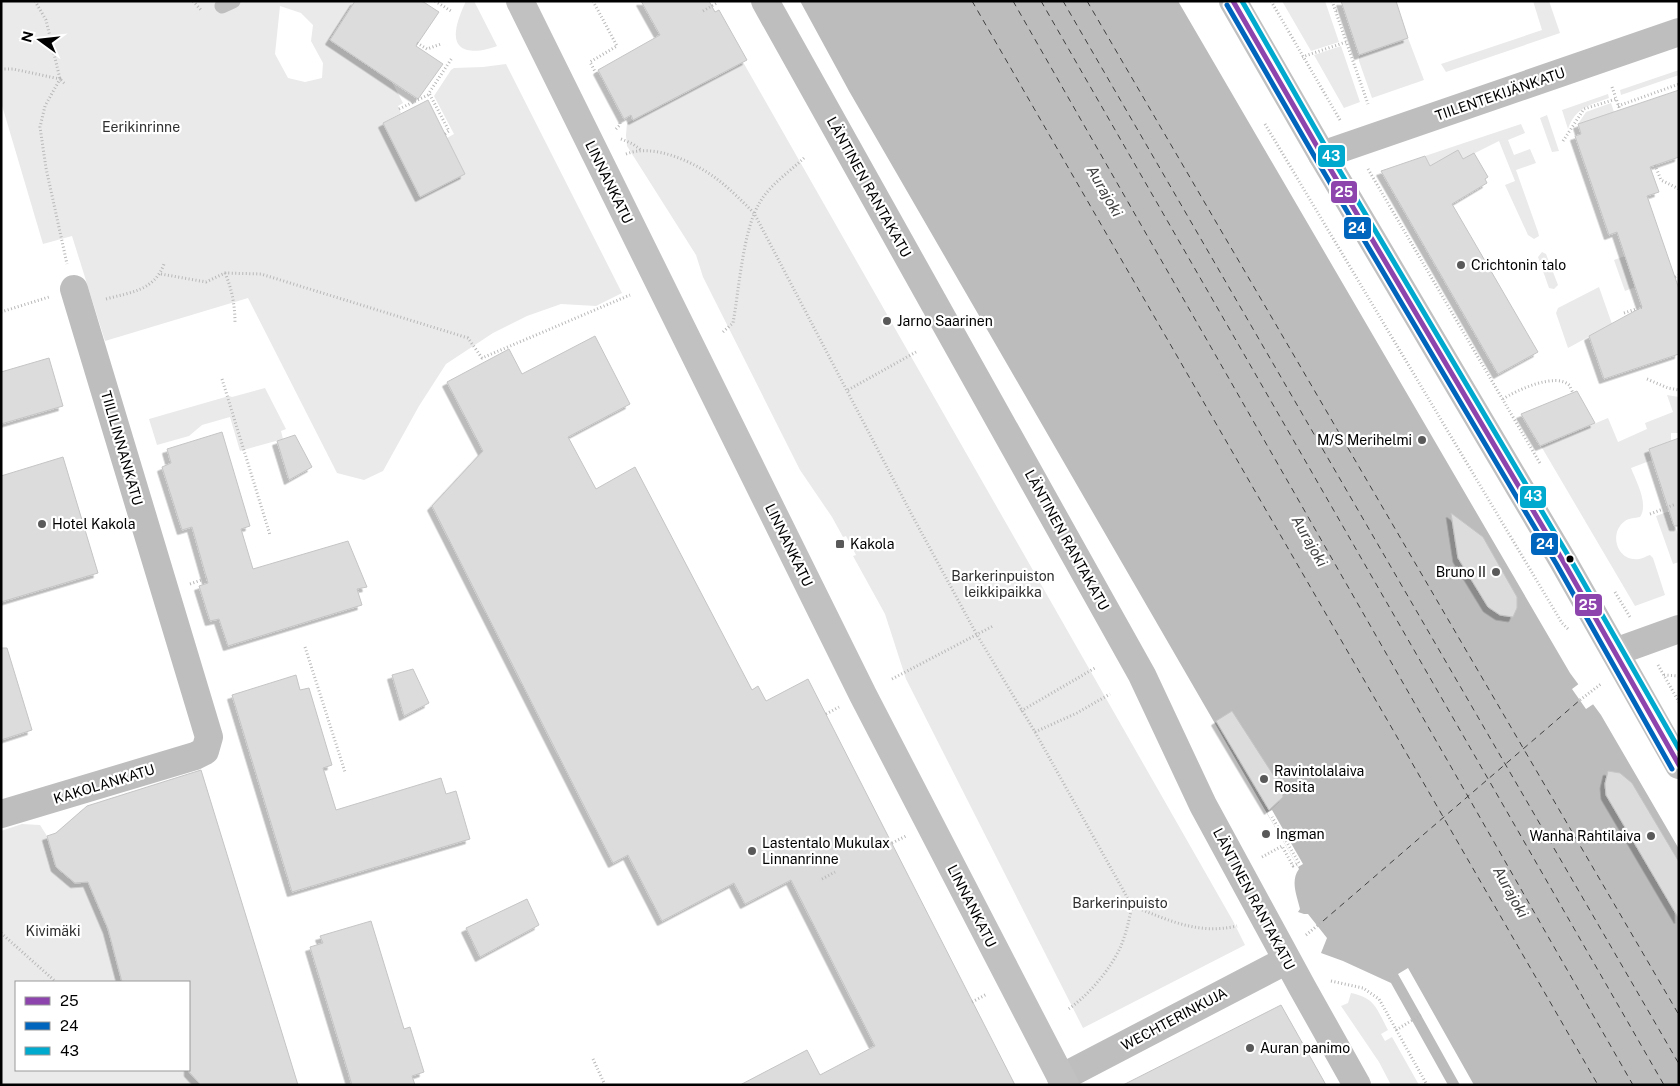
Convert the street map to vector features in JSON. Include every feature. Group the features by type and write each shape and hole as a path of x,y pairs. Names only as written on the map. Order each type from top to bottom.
{"street":[{"name":"LINNANKATU","path":"520,1 854,678 1060,1082"},
{"name":"LÄNTINEN RANTAKATU","path":"764,1 1142,675 1203,805 1357,1085"},
{"path":"1233,1 1322,155 1563,561 1679,765"},
{"name":"TIILENTEKIJÄNKATU","path":"1322,155 1679,32"},
{"name":"TIILILINNANKATU","path":"73,287 209,737 205,751"},
{"path":"1615,652 1679,630"},
{"name":"KAKOLANKATU","path":"1,814 195,756 205,751"},
{"name":"WECHTERINKUJA","path":"1060,1082 1288,960"}],"path":[{"path":"35,1 46,20 60,79 65,84"},
{"path":"193,1 196,6"},
{"path":"435,1 451,11"},
{"path":"592,1 617,46 590,62 620,119 620,125 612,135 633,144 642,151"},
{"path":"1271,1 1338,116"},
{"path":"1332,1 1368,104"},
{"path":"703,11 717,3"},
{"path":"1336,11 1343,9"},
{"path":"1302,57 1346,42"},
{"path":"418,43 427,49 441,44"},
{"path":"399,109 430,94 452,58"},
{"path":"1,69 14,69 60,79"},
{"path":"60,79 46,106 40,127 46,168 73,287"},
{"path":"1612,87 1619,108 1679,84"},
{"path":"430,94 449,131 445,134"},
{"path":"1564,142 1584,109 1616,99"},
{"path":"1265,124 1557,614 1573,635"},
{"path":"624,155 634,151 656,152 701,169 716,178 754,213 913,517 1132,906 1128,928 1120,948 1110,965 1078,1002 1067,1010"},
{"path":"723,332 733,323 747,239 754,213 760,201 767,193 804,158"},
{"path":"1654,165 1660,180 1679,189"},
{"path":"1368,169 1542,466"},
{"path":"1,312 73,287 140,289 154,283 161,274 164,264"},
{"path":"161,274 206,282 225,273 261,274 468,338 482,358 630,295"},
{"path":"225,273 235,311 235,323"},
{"path":"1624,313 1642,306"},
{"path":"848,390 916,352"},
{"path":"222,379 270,534"},
{"path":"1647,379 1668,388 1679,390"},
{"path":"1503,400 1525,388 1544,381 1566,383 1573,392"},
{"path":"1650,514 1676,504"},
{"path":"190,584 207,578"},
{"path":"1613,588 1627,612"},
{"path":"892,679 993,626"},
{"path":"305,647 345,772"},
{"path":"1021,711 1038,699 1095,668"},
{"path":"1679,676 1664,675 1679,702"},
{"path":"1580,700 1602,684"},
{"path":"1674,693 1679,692"},
{"path":"1035,732 1110,694"},
{"path":"826,714 841,706"},
{"path":"1254,861 1282,846 1293,866 1299,863 1272,817"},
{"path":"892,843 907,836"},
{"path":"822,879 835,872"},
{"path":"1132,906 1168,920 1210,930 1240,925"},
{"path":"1,933 55,981"},
{"path":"1327,980 1363,988 1379,999 1427,1085"},
{"path":"972,1002 988,994"},
{"path":"1396,1030 1421,1015"},
{"path":"593,1059 605,1085"}],"green space":[{"name":"Eerikinrinne","path":"1,1 355,1 330,40 392,82 403,103 398,106 401,113 383,123 421,196 465,174 447,138 454,134 434,96 454,68 506,64 622,293 596,306 561,304 527,316 493,333 446,364 419,406 383,471 364,480 337,473 248,298 105,341 72,236 43,244 1,102","holes":["280,6 301,13 313,25 311,41 323,63 322,78 305,82 288,78 275,54"]},
{"path":"466,1 474,1 497,46 484,50 470,51 459,45 456,39 456,31"},
{"path":"1282,1 1325,1 1339,42 1311,51"},
{"path":"1533,1 1549,1 1560,33 1446,72 1441,64 1542,30"},
{"path":"1408,38 1424,80 1372,98 1359,61 1359,55"},
{"path":"1341,46 1360,102 1344,108 1314,55"},
{"name":"Barkerinpuisto","path":"743,62 1245,945 1083,1028 906,679 885,614 853,556 856,555 846,536 843,537 832,517 800,470 703,277 696,255 627,146 627,123"},
{"path":"1679,70 1679,75 1621,95 1620,90"},
{"path":"1608,94 1609,98 1590,105 1579,112 1568,129 1562,110"},
{"path":"1611,103 1614,112 1578,124 1586,112"},
{"path":"1547,115 1559,151 1552,152 1540,118"},
{"path":"1521,124 1525,133 1508,140 1514,155 1530,149 1536,163 1516,170 1538,232 1539,236 1534,239 1528,235 1505,185 1515,181 1499,141 1463,159 1458,151 1430,166 1425,156"},
{"path":"1542,252 1546,254 1558,285 1554,289 1549,288 1538,257"},
{"path":"1625,256 1635,287 1625,291 1614,260"},
{"path":"1599,287 1612,324 1568,348 1556,313 1558,308"},
{"path":"265,388 286,429 281,431 283,439 240,451 230,417 202,425 189,436 157,445 149,419 229,396 232,397"},
{"path":"1667,395 1679,397 1679,433 1671,433 1671,441 1649,449 1652,460 1631,468 1641,492 1642,512 1640,517 1625,521 1617,532 1617,546 1625,556 1631,559 1639,559 1650,555 1653,558 1665,595 1635,606 1541,446 1608,418 1618,442 1647,429 1645,423 1673,412"},
{"path":"1670,512 1679,537 1679,562 1673,564 1656,516"},
{"name":"Kivimäki","path":"22,824 40,825 47,836 56,867 88,882 108,929 122,981 15,981 15,1071 188,1071 201,1085 1,1085 1,831"},
{"path":"1351,993 1366,998 1375,1006 1388,1030 1381,1034 1385,1041 1392,1037 1419,1085 1391,1085 1379,1062 1341,1006 1348,1003"}],"water":[{"name":"Aurajoki","path":"800,1 1178,1 1570,673 1601,715 1679,849 1679,1085 1448,1085 1391,983 1321,953 1327,938 1308,914 1298,912 1300,909 1296,894 1295,878 1298,867 849,91"}],"pier":[{"path":"1580,683 1595,703 1586,709 1572,689"},
{"path":"1272,810 1303,864 1298,867 1267,813"},
{"path":"1408,968 1474,1085 1460,1085 1398,974"}],"building":[{"path":"355,1 422,1 439,12 416,46 443,64 418,99 330,40"},
{"path":"641,1 709,1 715,12 719,10 747,60 633,120 631,115 624,119 598,70 660,35"},
{"path":"1341,1 1396,1 1408,38 1359,55"},
{"path":"1679,90 1679,157 1650,167 1659,192 1647,196 1679,289 1679,354 1604,379 1589,336 1642,307 1617,232 1609,235 1575,136 1581,134 1578,124"},
{"path":"428,100 465,174 420,197 383,123"},
{"name":"Crichtonin talo","path":"1458,150 1463,159 1474,153 1488,177 1485,179 1487,183 1452,204 1538,352 1498,374 1381,171 1425,156 1430,166"},
{"path":"595,336 630,404 568,437 596,489 635,467 752,690 758,686 766,701 808,679 1015,1085 740,1085 807,1050 820,1075 875,1046 791,880 745,904 734,883 662,921 628,855 613,863 432,506 483,451 447,382 509,349 522,374"},
{"path":"49,358 63,406 1,424 1,372"},
{"path":"1577,391 1595,423 1540,446 1521,414"},
{"path":"222,432 250,526 241,529 253,569 348,541 367,587 357,589 362,605 228,646 219,619 210,621 199,586 208,583 192,527 182,530 162,467 171,463 167,449"},
{"path":"295,435 312,467 289,480 277,441"},
{"path":"1679,438 1679,526 1674,526 1649,449"},
{"name":"Hotel Kakola","path":"63,457 98,573 1,602 1,476"},
{"path":"1451,513 1483,537 1517,597 1517,608 1513,617 1500,615 1488,607 1458,558"},
{"path":"1,648 7,648 32,730 1,740"},
{"path":"413,669 429,703 404,716 392,675"},
{"path":"296,675 300,690 309,688 332,765 323,768 336,810 441,778 446,794 456,791 470,839 292,892 232,695"},
{"path":"1232,711 1281,787 1283,797 1269,810 1216,721"},
{"path":"201,770 298,1085 201,1085 189,1072 190,981 122,981 108,929 88,882 75,883 56,867 47,836 56,833 87,806"},
{"path":"1608,771 1620,773 1632,783 1679,862 1679,919 1606,795 1605,784"},
{"path":"527,899 539,925 480,957 466,928"},
{"path":"371,921 404,1029 410,1027 424,1072 412,1076 415,1085 352,1085 310,947 323,943 320,936"},
{"name":"Auran panimo","path":"1281,1005 1326,1085 1123,1085"}],"ferry route":[{"path":"972,1 1598,1085"},
{"path":"1013,1 1633,1085"},
{"path":"1041,1 1664,1085"},
{"path":"1063,1 1679,1064"},
{"path":"1087,1 1679,1015"},
{"path":"1323,921 1580,700"}],"transit line":[{"name":"25","path":"1233,1 1322,155 1563,561 1679,765"},
{"name":"43","path":"1242,1 1328,151 1569,557 1679,749"},
{"name":"24","path":"1227,5 1316,159 1557,565 1672,769"}],"place":[{"name":"Crichtonin talo","path":"1461,265"},
{"name":"Jarno Saarinen","path":"887,321"},
{"name":"M/S Merihelmi","path":"1422,440"},
{"name":"Hotel Kakola","path":"42,524"},
{"name":"Kakola","path":"840,544"},
{"name":"Bruno II","path":"1496,572"},
{"name":"Ravintolalaiva Rosita","path":"1264,779"},
{"name":"Ingman","path":"1266,834"},
{"name":"Wanha Rahtilaiva","path":"1651,836"},
{"name":"Lastentalo Mukulax Linnanrinne","path":"752,851"},
{"name":"Auran panimo","path":"1250,1048"}],"park label":[{"name":"Barkerinpuiston leikkipaikka","path":"1003,584"}]}
